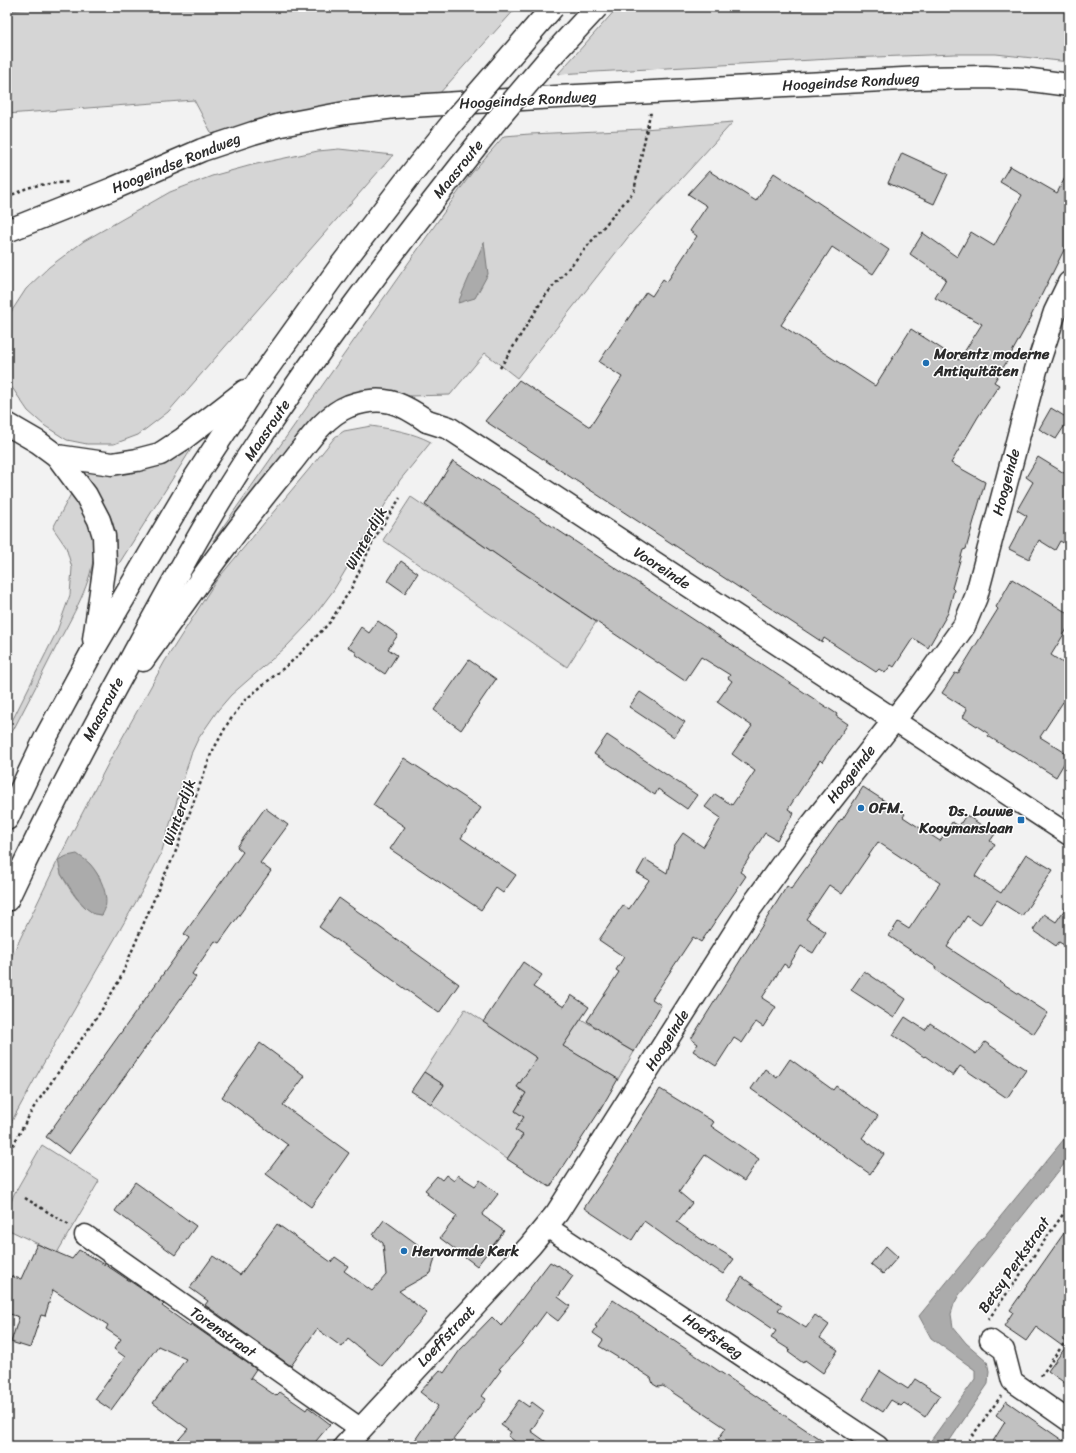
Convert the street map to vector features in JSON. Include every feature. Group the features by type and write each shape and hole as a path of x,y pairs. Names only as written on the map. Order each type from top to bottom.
{"main road":[{"path":"7,819 46,737 92,652 194,479 259,380 376,218 453,122 553,7"},
{"name":"Maasroute","path":"7,900 88,737 169,589 221,499 275,417 340,324 411,227 496,121 546,62 597,7"},
{"name":"Hoogeindse Rondweg","path":"7,231 202,150 281,125 345,113 395,107 538,98 922,78 986,76 1069,84"},
{"name":"Hoogeinde","path":"547,1227 566,1200 749,910 799,840 921,686 964,626 976,597 1036,370 1055,312 1069,283"},
{"path":"57,456 112,464 160,454 183,439 259,380"},
{"name":"Vooreinde","path":"88,737 247,517 305,445 329,418 347,407 374,400 390,401 409,409 428,422 449,428 894,720"},
{"path":"7,424 38,442 57,456 92,505 104,536 106,564 92,652"},
{"name":"Loeffstraat","path":"346,1446 547,1227"}],"street":[{"path":"894,720 1069,834"},
{"name":"Hoefsteeg","path":"547,1227 878,1446"},
{"name":"Torenstraat","path":"85,1235 361,1430"},
{"path":"990,1340 1004,1350 1012,1381 1069,1421"}],"path":[{"path":"500,368 545,296 634,191 650,114"},
{"name":"Winterdijk","path":"7,1156 34,1107 101,1011 120,979 163,878 174,856 211,754 228,723 245,700 297,657 330,622 352,587 374,539 400,498"},
{"path":"25,1198 85,1235"},
{"name":"Betsy Perkstraat","path":"990,1340 986,1323 1069,1206"},
{"path":"1029,1393 1069,1336"},
{"path":"965,1446 1012,1381"}],"shaded area":[{"path":"44,7 517,7 438,95 274,117 212,134 194,100 7,114 7,11"},
{"path":"618,7 1069,7 1069,62 996,54 955,54 849,58 558,74"},
{"path":"733,122 629,236 517,378 485,353 450,395 409,396 402,394 366,392 349,394 334,403 309,423 213,541 471,174 504,136 644,129"},
{"path":"339,149 393,155 168,412 138,435 114,444 87,444 67,440 45,426 28,411 11,386 7,374 7,323 11,312 26,289 49,267 84,241 170,192 212,176 252,165 318,151"},
{"path":"484,242 488,274 475,298 458,303"},
{"path":"371,426 409,433 431,442 400,480 333,591 309,623 286,647 231,695 218,710 198,739 191,754 161,854 145,886 42,1066 14,1117 7,1133 7,966 58,860 111,758 165,661 216,581 335,437 344,431","holes":["89,863 100,878 102,915 88,910 77,899 61,874"]},
{"path":"195,443 115,570 115,530 110,515 104,504 86,480 90,469"},
{"path":"72,492 87,518 92,532 94,548 90,573 75,612 7,742 7,731 57,631 70,595 72,568 66,547 53,528"},
{"path":"411,497 596,622 567,667 383,540"},
{"path":"77,854 94,869 104,889 106,903 102,915 94,914 86,908 76,897 61,874 58,860"},
{"path":"465,1009 549,1066 581,1019 634,1052 618,1079 569,1050 606,1100 599,1112 531,1067 517,1087 539,1103 527,1104 521,1101 515,1111 524,1117 524,1135 550,1156 521,1137 507,1159 431,1104 444,1085 424,1072"},
{"path":"1069,1133 1069,1158 959,1295 954,1304 951,1314 953,1327 966,1343 987,1361 989,1371 988,1384 946,1446 934,1446 929,1443 975,1379 975,1370 931,1338 919,1316"},
{"path":"42,1145 99,1181 57,1253 7,1229 7,1213 14,1194"}],"building":[{"path":"902,153 948,174 934,204 888,183"},
{"path":"1010,166 1057,193 1069,170 1069,240 1032,316 994,382 999,385 951,463 985,482 966,549 963,550 952,588 954,590 948,613 928,648 913,638 894,667 891,665 885,673 879,669 876,672 824,638 822,642 485,421 519,380 590,427 622,377 599,362 646,292 652,296 663,279 667,282 697,236 690,231 707,206 688,194 709,171 756,201 774,173 889,250 873,274 832,247 781,325 875,386 911,329 959,360 982,324 935,298 946,279 910,254 923,233 957,257 971,232 994,246 1022,195 1000,182"},
{"path":"1051,408 1069,419 1056,439 1039,429"},
{"path":"1038,457 1069,476 1069,546 1060,541 1055,550 1039,540 1029,559 1009,549 1027,516 1017,510 1033,482 1026,477"},
{"path":"453,461 837,714 836,716 848,724 822,762 820,760 788,809 794,813 777,840 765,833 740,872 746,876 701,942 693,937 652,999 661,1005 634,1052 615,1041 587,1021 619,972 616,970 624,957 599,940 623,905 629,909 649,880 637,873 645,859 667,873 674,846 683,833 703,847 721,818 705,807 715,794 732,805 755,771 732,754 752,726 717,702 732,681 728,678 730,675 701,657 685,681 507,562 425,505"},
{"path":"401,561 418,573 405,593 388,581"},
{"path":"1012,579 1069,614 1069,626 1051,655 1069,667 1069,707 1063,702 1040,737 1069,755 1056,777 988,736 989,734 963,717 967,709 942,693 955,673 958,674 998,609 996,607"},
{"path":"378,621 398,635 388,649 397,655 385,674 355,654 357,653 348,647 361,627 369,633"},
{"path":"469,660 496,679 461,730 434,710"},
{"path":"640,692 685,722 674,737 629,707"},
{"path":"607,735 697,795 687,809 658,789 655,795 594,754"},
{"path":"404,758 481,808 461,838 516,875 503,893 496,888 481,910 390,849 405,827 373,805"},
{"path":"863,787 905,814 903,817 940,841 952,822 959,826 966,815 995,834 990,841 995,844 975,876 1001,893 1026,854 1053,870 1022,916 997,900 980,925 967,916 947,947 1048,1013 1034,1034 935,969 936,967 889,936 898,922 909,929 940,883 878,842 842,894 829,885 806,919 826,932 813,953 801,946 788,967 784,964 762,998 776,1007 763,1027 756,1022 742,1043 734,1038 716,1066 693,1051 698,1044 691,1039 787,886 791,889 841,819 842,820"},
{"path":"265,808 288,825 260,863 271,871 219,943 215,941 192,974 196,977 69,1154 46,1137 189,938 184,934 243,852 237,847"},
{"path":"339,898 459,984 439,1013 319,927"},
{"path":"1069,903 1069,948 1059,942 1056,946 1033,930 1044,914 1056,922"},
{"path":"523,962 542,975 533,987 564,1007 571,995 589,1007 563,1046 618,1079 599,1112 550,1187 507,1159 523,1135 515,1130 524,1117 515,1111 526,1093 517,1087 537,1058 483,1022"},
{"path":"864,971 906,999 894,1018 851,990"},
{"path":"905,1017 925,1030 930,1023 976,1054 985,1042 1026,1070 1007,1098 960,1066 953,1076 893,1035"},
{"path":"260,1043 305,1076 283,1105 349,1153 311,1207 266,1174 288,1145 222,1097"},
{"path":"790,1059 833,1090 836,1086 878,1116 862,1138 884,1154 870,1174 751,1089 765,1069 777,1078"},
{"path":"424,1072 444,1085 431,1104 411,1091"},
{"path":"660,1089 714,1122 711,1126 759,1159 744,1181 705,1155 679,1192 692,1203 677,1222 712,1247 713,1246 734,1259 723,1274 711,1266 710,1267 644,1221 632,1240 584,1208 627,1143 626,1142"},
{"path":"446,1175 454,1181 458,1175 475,1186 480,1180 498,1194 482,1215 504,1231 477,1266 440,1238 457,1216 427,1194 428,1192 425,1190 437,1176 442,1180"},
{"path":"135,1182 196,1226 175,1255 115,1211"},
{"path":"384,1220 435,1257 431,1273 399,1291 427,1313 382,1366 348,1339 342,1347 317,1329 291,1366 205,1305 208,1301 190,1288 213,1256 240,1275 277,1224 331,1262 335,1257 348,1266 344,1271 372,1291 386,1275 383,1243 373,1235"},
{"path":"1069,1226 1069,1386 1048,1371 1065,1348 1036,1327 1026,1341 1004,1326 1013,1312 1010,1310"},
{"path":"37,1244 72,1259 79,1250 112,1269 164,1304 162,1306 190,1326 191,1324 256,1369 250,1378 276,1396 280,1392 306,1410 308,1407 330,1424 312,1446 173,1446 188,1429 153,1403 186,1359 158,1346 111,1410 95,1399 125,1357 114,1349 121,1339 106,1329 108,1325 53,1290 45,1316 41,1315 30,1348 11,1342 19,1317 7,1313 7,1286 10,1276 21,1279"},
{"path":"886,1246 898,1257 883,1274 871,1264"},
{"path":"550,1262 557,1266 558,1265 573,1276 558,1297 570,1306 558,1321 546,1312 523,1343 499,1369 501,1370 482,1396 486,1399 448,1446 411,1446 438,1406 420,1392 440,1370 444,1373 460,1350 492,1317 501,1326"},
{"path":"742,1277 782,1305 778,1310 806,1328 815,1315 829,1325 820,1338 838,1350 823,1373 805,1360 803,1363 788,1352 790,1350 771,1338 776,1331 727,1298"},
{"path":"613,1300 830,1446 729,1446 718,1439 726,1428 663,1386 658,1387 653,1384 651,1378 599,1346 603,1340 593,1333 597,1327 595,1326"},
{"path":"880,1371 908,1389 915,1379 940,1395 925,1417 904,1403 901,1406 891,1400 883,1412 863,1399"},
{"path":"519,1400 529,1407 532,1402 544,1411 531,1431 552,1446 521,1446 508,1436 511,1432 501,1425"},
{"path":"1006,1401 1069,1446 990,1446 1005,1422 996,1415"}],"place":[{"name":"Morentz moderne Antiquitäten","path":"926,363"},
{"name":"OFM.","path":"861,808"},
{"name":"Ds. Louwe Kooymanslaan","path":"1021,820"},
{"name":"Hervormde Kerk","path":"404,1251"}]}
